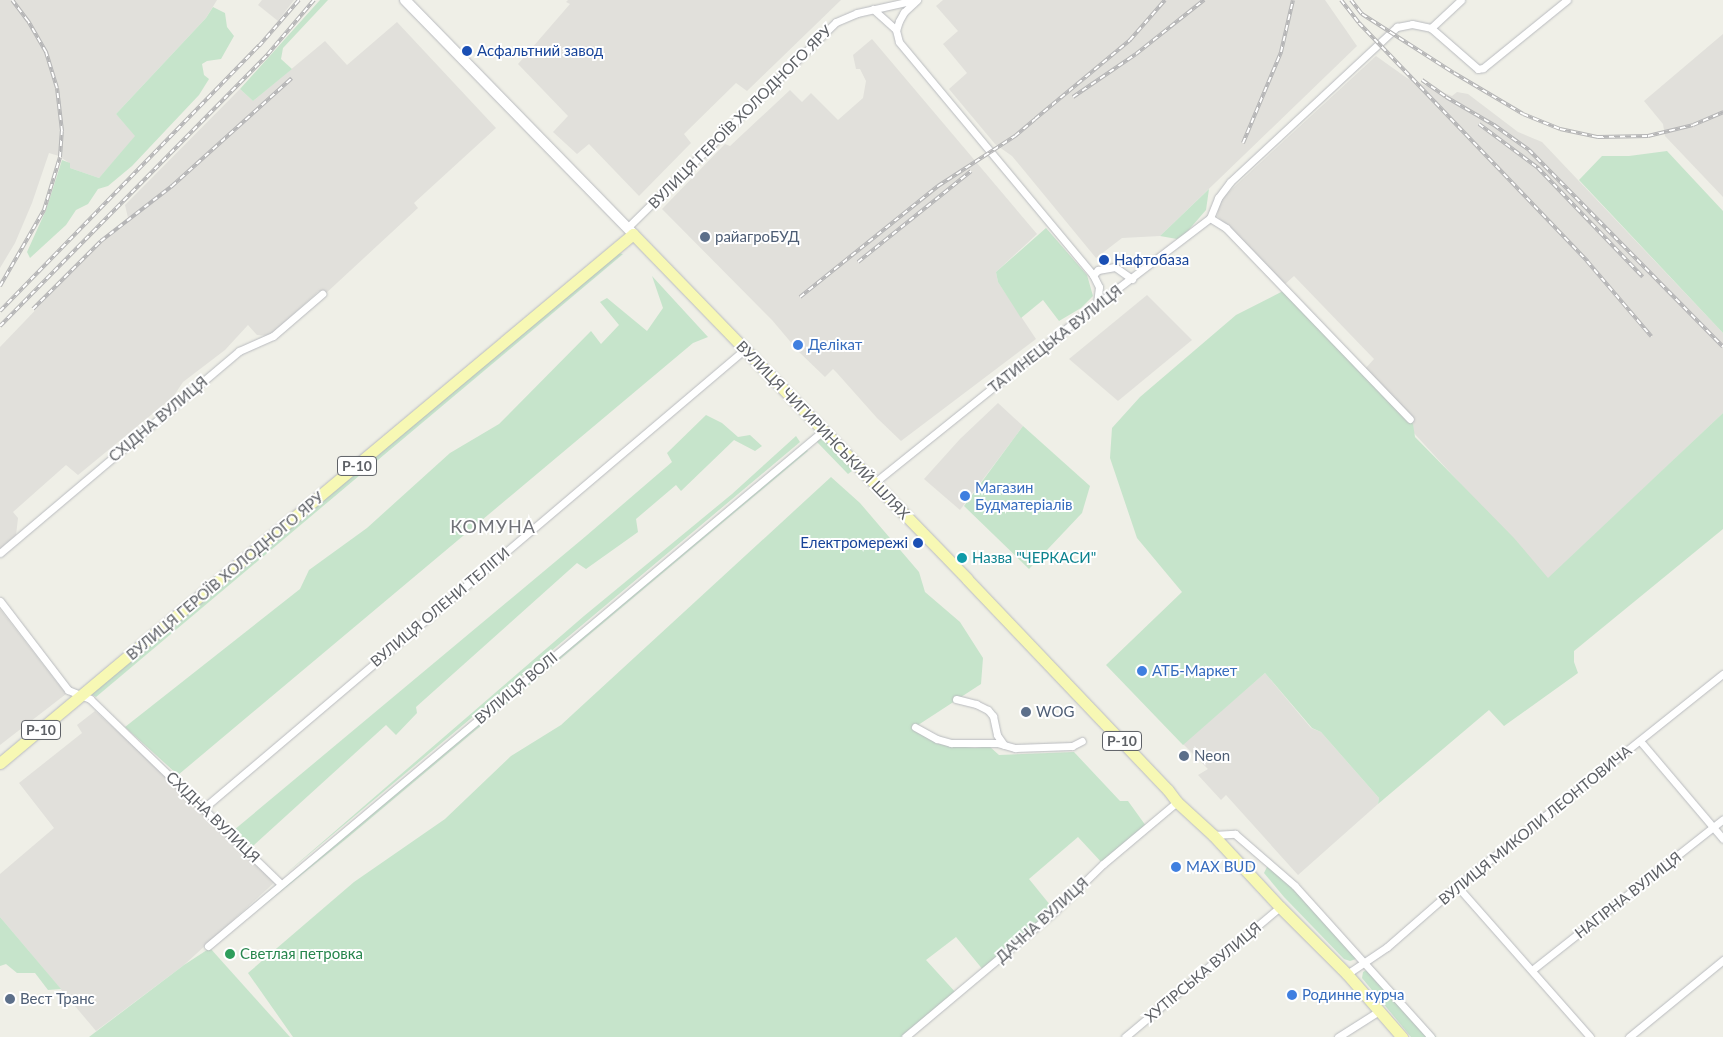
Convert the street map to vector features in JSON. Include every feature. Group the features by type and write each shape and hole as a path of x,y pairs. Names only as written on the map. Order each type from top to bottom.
{"main road":[{"name":"ВУЛИЦЯ ЧИГИРИНСЬКИЙ ШЛЯХ","path":"410,2 824,430 1168,790 1177,802 1213,835 1280,907 1347,974 1402,1037"},
{"name":"ВУЛИЦЯ ГЕРОЇВ ХОЛОДНОГО ЯРУ","path":"0,763 630,231"}],"street":[{"name":"ВУЛИЦЯ ГЕРОЇВ ХОЛОДНОГО ЯРУ","path":"630,231 833,25 847,16 916,0"},
{"path":"896,30 904,12 916,0"},
{"path":"1461,0 1431,28 1478,69 1483,68 1567,0"},
{"path":"873,10 896,30 900,42 1093,275 1099,287 1098,304"},
{"name":"ТАТИНЕЦЬКА ВУЛИЦЯ","path":"874,483 1098,304 1210,218 1218,198 1230,182 1397,27 1412,24 1431,28"},
{"path":"1210,218 1226,228 1410,419"},
{"path":"1093,275 1098,270 1114,268 1132,279"},
{"name":"СХІДНА ВУЛИЦЯ","path":"0,553 238,351 273,336 322,294"},
{"name":"ВУЛИЦЯ ОЛЕНИ ТЕЛІГИ","path":"205,808 745,349"},
{"name":"ВУЛИЦЯ ВОЛІ","path":"208,946 824,430"},
{"name":"СХІДНА ВУЛИЦЯ","path":"0,601 68,690 90,699 205,808 281,884"},
{"name":"ВУЛИЦЯ МИКОЛИ ЛЕОНТОВИЧА","path":"1347,974 1387,947 1457,886 1723,674"},
{"path":"956,700 976,704 988,710 993,716 997,735 1004,745"},
{"path":"915,727 937,739 951,743 1004,745 1015,748 1072,746 1082,741"},
{"path":"1640,741 1723,839"},
{"name":"ДАЧНА ВУЛИЦЯ","path":"905,1037 1054,911 1103,864 1177,802"},
{"name":"НАГІРНА ВУЛИЦЯ","path":"1532,970 1723,819"},
{"path":"1213,835 1235,834 1295,886 1431,1037"},
{"path":"1457,886 1590,1037"},
{"name":"ХУТІРСЬКА ВУЛИЦЯ","path":"1125,1037 1280,907"},
{"path":"1629,1037 1723,960"},
{"path":"1338,1037 1379,1011"}],"shaded area":[{"path":"0,0 217,0 206,18 116,114 136,136 99,178 70,168 69,163 59,156 49,153 32,203 15,243 0,268"},
{"path":"262,0 294,0 278,21 258,5"},
{"path":"568,0 841,0 747,91 736,83 684,134 691,143 639,196 589,144 577,154 553,132 568,116 518,64 570,4 566,2"},
{"path":"943,0 1325,0 1357,46 1160,236 1122,238 1096,258 1012,156 995,144 949,89 967,73 943,44 958,31 936,6"},
{"path":"397,22 496,128 414,203 418,208 324,295 319,291 269,336 257,335 248,325 225,350 183,382 173,397 78,475 66,465 13,512 18,518 16,535 0,549 0,347 95,248 129,222 125,205 240,89 253,101 325,41 347,65"},
{"path":"1723,34 1723,197 1665,136 1663,124 1644,101"},
{"path":"872,39 1037,234 996,272 998,282 1036,339 901,441 877,418 833,369 825,377 799,352 772,320 662,209 725,144 730,146 790,90 802,102 811,93 838,120 863,98 866,81 860,69 856,69 853,55"},
{"path":"1376,56 1407,78 1452,96 1457,92 1468,94 1518,132 1542,142 1723,333 1723,413 1548,579 1412,431 1364,370 1374,359 1294,276 1284,285 1217,216 1221,199"},
{"path":"1147,295 1192,340 1118,401 1069,359"},
{"path":"998,403 1023,426 960,510 924,479 960,439"},
{"path":"0,609 66,694 0,745"},
{"path":"1265,673 1311,728 1321,732 1379,798 1378,804 1298,875 1226,795 1221,800 1198,775 1208,769 1183,744"},
{"path":"95,711 198,804 276,881 184,965 96,1031 0,917 0,874 54,828 19,783 82,733 77,725"}],"green space":[{"path":"320,0 328,0 283,48 281,59 292,69 253,101 240,89"},
{"path":"213,7 225,13 227,27 234,36 221,59 207,61 202,64 204,75 209,79 199,95 132,166 108,186 98,189 88,204 76,210 66,225 30,258 27,252 46,210 62,160 70,163 70,168 99,178 135,136 116,114 206,18"},
{"path":"1667,151 1723,211 1723,333 1579,180 1602,156 1629,156"},
{"path":"1209,189 1206,210 1186,233 1177,239 1160,236"},
{"path":"1046,228 1087,275 1093,296 1081,308 1059,321 1043,300 1021,318 998,282 996,272"},
{"path":"618,253 623,254 96,697 91,694"},
{"path":"652,276 708,337 693,343 178,775 125,727 300,589 309,570 367,528 450,453 499,424 591,331 601,344 619,325 600,302 607,298 647,331 663,308"},
{"path":"1285,290 1410,419 1413,424 1415,437 1514,538 1548,578 1723,413 1723,529 1574,651 1574,662 1578,673 1504,726 1489,710 1378,804 1379,798 1321,732 1312,728 1265,673 1183,745 1106,665 1182,592 1137,538 1110,458 1112,428 1140,397 1236,315"},
{"path":"706,415 722,423 738,437 750,435 762,446 755,451 734,440 681,491 676,485 636,519 638,532 586,569 577,563 416,707 417,713 396,735 386,725 253,846 234,830 672,462 667,453"},
{"path":"1023,426 1090,486 1082,513 1029,569 964,506"},
{"path":"825,434 856,468 848,474 816,441"},
{"path":"796,436 800,442 282,877 584,616 732,494"},
{"path":"805,448 808,451 346,839 219,941 218,939"},
{"path":"831,477 860,503 919,572 925,592 960,622 983,658 981,684 912,729 939,744 975,748 989,746 999,755 1074,752 1120,801 1128,801 1146,826 1103,864 1078,837 1029,879 1055,911 984,971 956,937 926,960 957,994 905,1037 293,1037 248,973 354,882 445,819 511,756 561,725"},
{"path":"1268,865 1276,870 1359,958 1350,961 1344,959 1284,897 1264,873"},
{"path":"0,917 61,989 48,990 35,973 17,973 6,964 0,966"},
{"path":"210,948 290,1037 89,1037 184,965"},
{"path":"1370,968 1436,1037 1411,1037 1362,978 1363,972"}],"railway":[{"path":"0,286 44,210 60,157 62,131 57,88 46,52 28,21 12,0"},
{"path":"0,311 259,46 299,0"},
{"path":"0,326 268,54 314,0"},
{"path":"800,297 938,186 1015,136 1130,40 1165,0"},
{"path":"1073,97 1136,54 1204,0"},
{"path":"1243,143 1281,52 1293,0"},
{"path":"1341,0 1359,23 1587,261 1651,336"},
{"path":"1351,0 1362,14 1454,73 1523,114 1560,129 1598,137 1648,136 1693,125 1723,112"},
{"path":"33,309 101,241 172,186 292,78"},
{"path":"1422,80 1446,97 1494,125 1529,150 1723,347"},
{"path":"1479,124 1538,168 1643,277"},
{"path":"858,262 971,171"}],"place":[{"name":"Асфальтний завод","path":"467,51"},
{"name":"райагроБУД","path":"705,237"},
{"name":"Нафтобаза","path":"1104,260"},
{"name":"Делікат","path":"798,345"},
{"name":"Магазин Будматеріалів","path":"965,496"},
{"name":"Електромережі","path":"918,543"},
{"name":"Назва \"ЧЕРКАСИ\"","path":"962,558"},
{"name":"АТБ-Маркет","path":"1142,671"},
{"name":"WOG","path":"1026,712"},
{"name":"Neon","path":"1184,756"},
{"name":"MAX BUD","path":"1176,867"},
{"name":"Светлая петровка","path":"230,954"},
{"name":"Родинне курча","path":"1292,995"},
{"name":"Вест Транс","path":"10,999"}],"district":[{"name":"КОМУНА","path":"493,526"}]}
